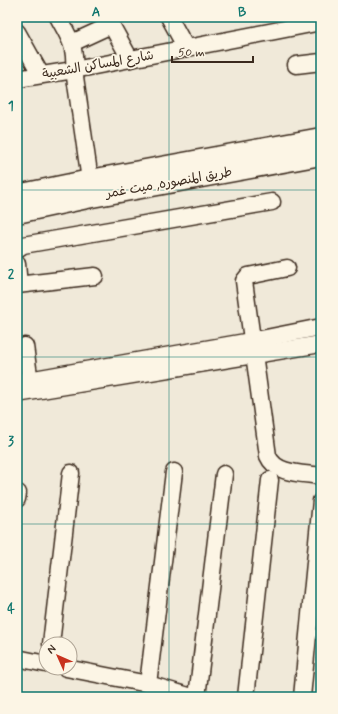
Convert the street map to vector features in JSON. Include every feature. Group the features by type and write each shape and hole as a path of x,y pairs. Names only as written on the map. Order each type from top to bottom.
{"main road":[{"name":"طريق المنصوره, ميت غمر","path":"17,195 90,180 321,138"},
{"name":"طريق المنصوره, ميت غمر","path":"17,212 321,155"}],"street":[{"path":"58,17 72,42 75,53 74,70 90,180"},
{"path":"169,17 186,48"},
{"path":"72,42 109,21 130,59"},
{"name":"شارع المساكن الشعبية","path":"17,79 74,70 186,48 284,23 321,22"},
{"path":"17,32 41,75"},
{"path":"296,65 321,62"},
{"path":"17,249 23,245 272,202"},
{"path":"17,264 18,285 95,276"},
{"path":"287,268 248,276 244,281 268,456 271,462 279,469 321,476"},
{"path":"25,346 24,387 253,347 321,327"},
{"path":"253,347 321,344"},
{"path":"148,684 174,472"},
{"path":"52,636 71,473"},
{"path":"196,697 224,474"},
{"path":"246,697 270,480"},
{"path":"302,697 321,501"},
{"path":"17,658 38,662"},
{"path":"78,670 148,684 192,697"}],"shaded area":[{"path":"17,689 54,696 57,697 17,697"}]}
